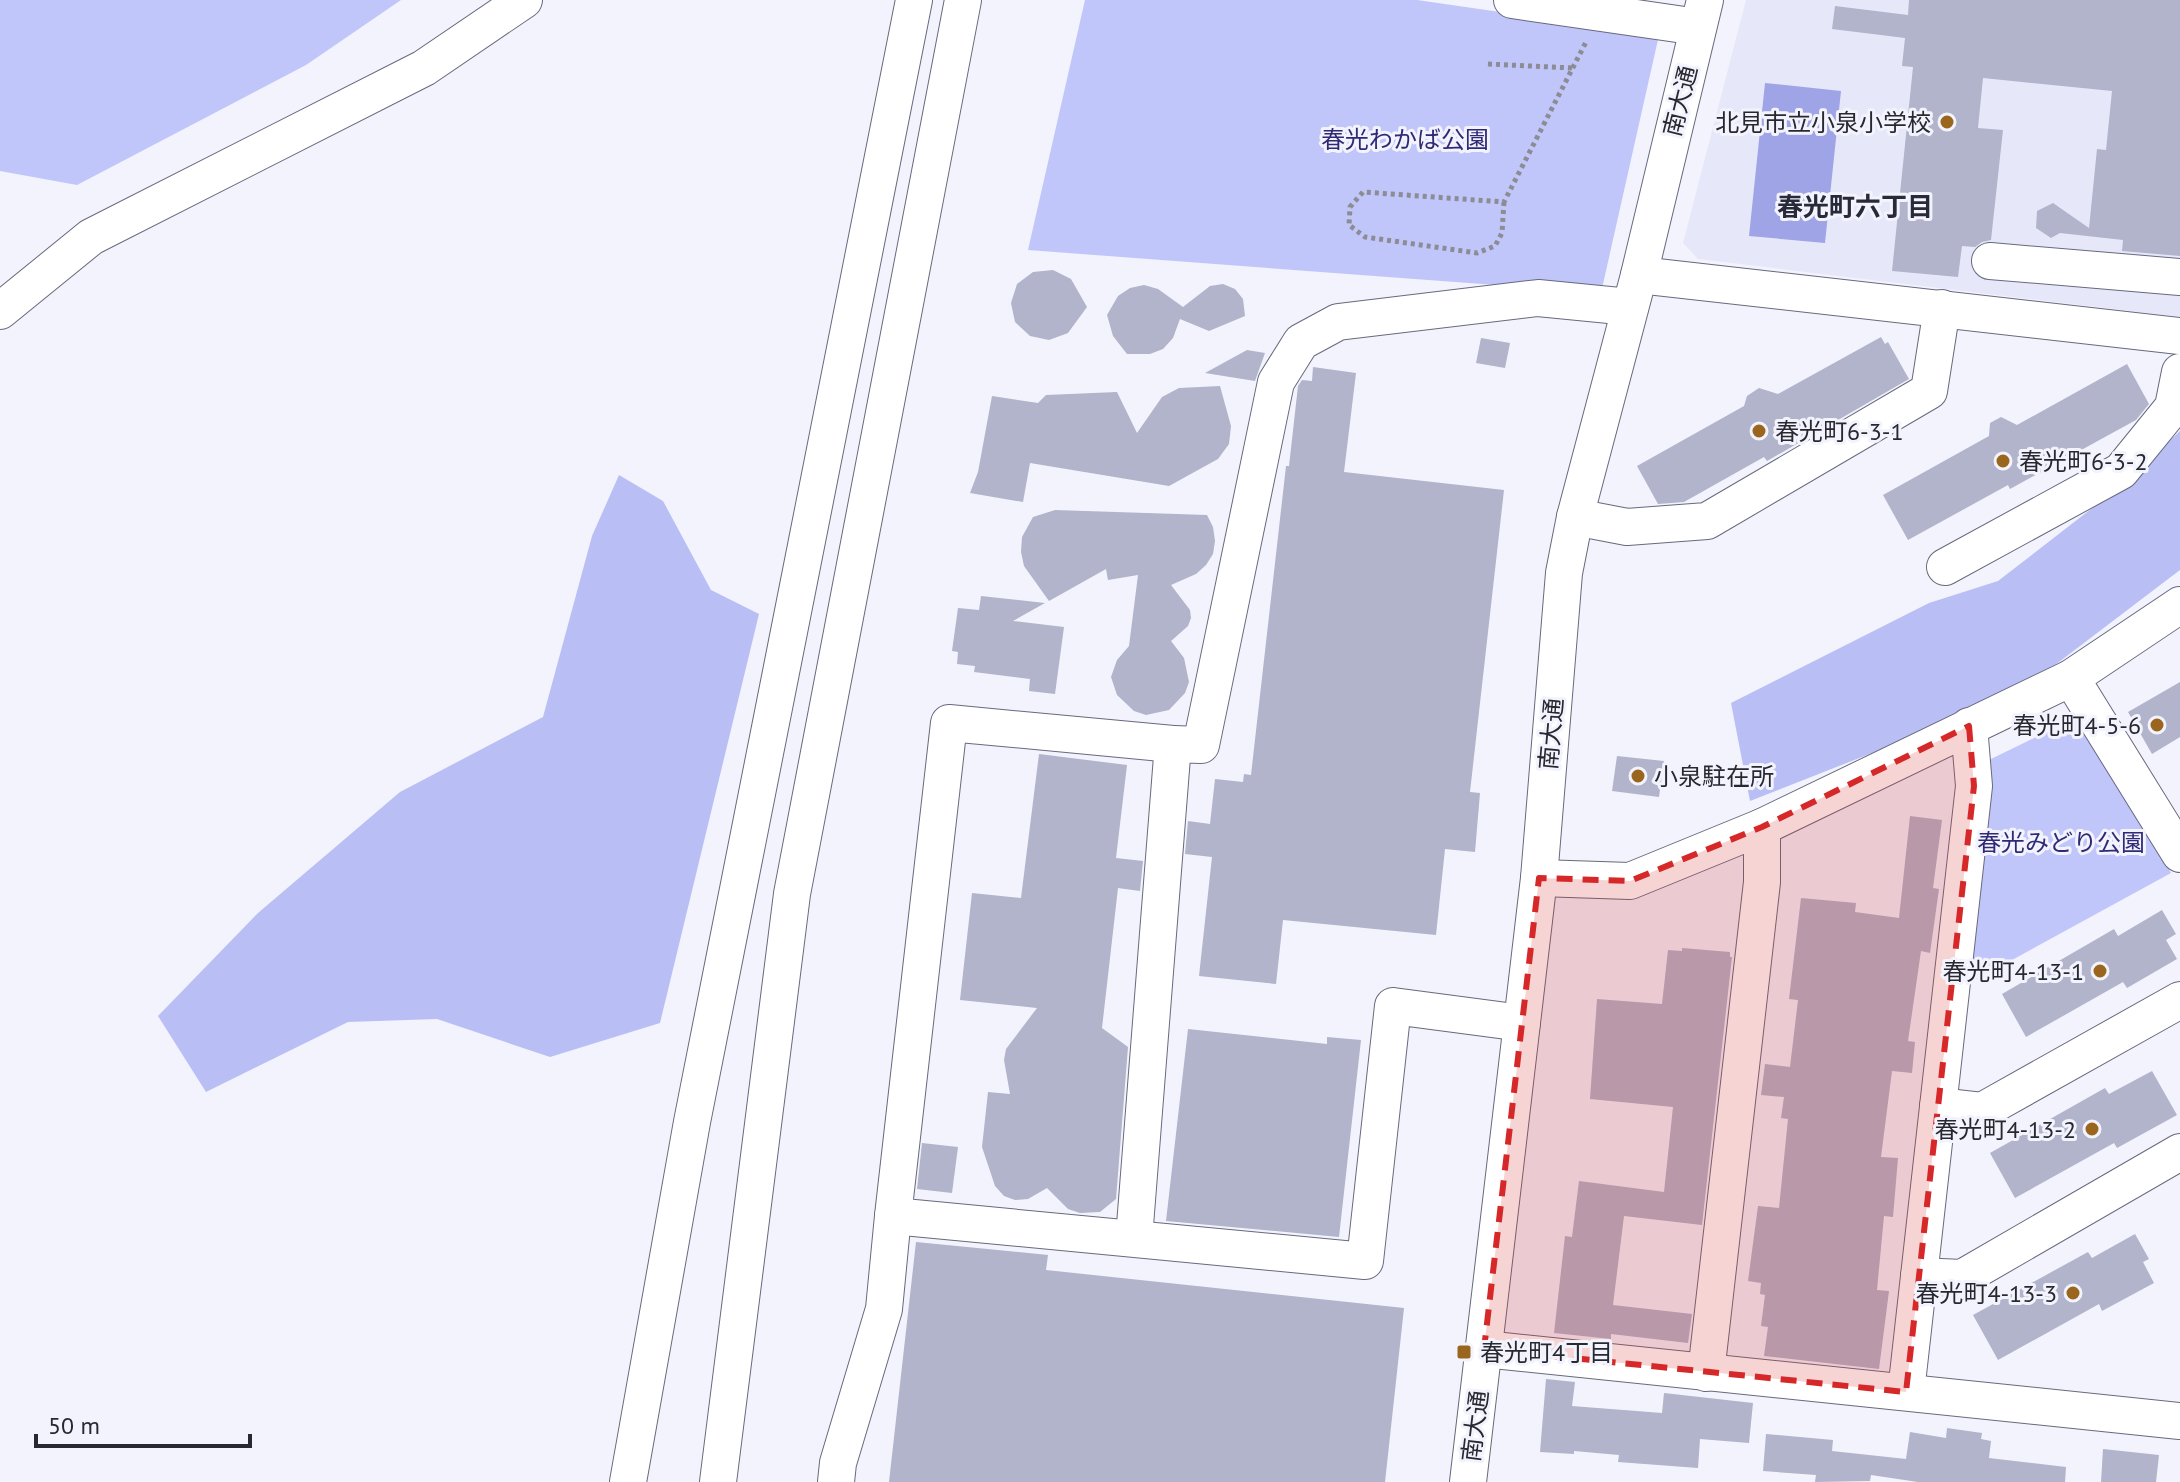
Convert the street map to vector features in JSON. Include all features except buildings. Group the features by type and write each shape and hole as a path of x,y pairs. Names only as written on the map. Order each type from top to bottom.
{"street":[{"path":"0,311 91,237 424,68 524,0"},
{"path":"628,1482 695,1106 914,0"},
{"path":"718,1482 792,894 963,0"},
{"path":"1512,0 1601,13 1702,14"},
{"name":"南大通","path":"1468,1482 1539,878 1564,573 1575,517 1702,14"},
{"path":"1990,261 2180,277"},
{"path":"2113,328 2118,272"},
{"path":"836,1482 838,1463 884,1309 949,723 1201,745 1276,382 1301,342 1338,322 1538,298 1634,291 1942,308 2180,336"},
{"path":"1575,517 1627,527 1707,521 1929,391 1942,308"},
{"path":"1945,567 2121,471 2173,407 2180,372"},
{"path":"1539,878 1630,881 1762,827 2071,678 2180,605"},
{"path":"2071,678 2166,803 2180,854"},
{"path":"1906,1392 1974,786 1969,726"},
{"path":"1134,1238 1173,744"},
{"path":"1706,1373 1762,882 1762,827"},
{"path":"1938,1106 1982,1111 2180,1000"},
{"path":"893,1216 1365,1261 1393,1006 1522,1023"},
{"path":"1919,1276 1962,1278 2180,1152"},
{"path":"1484,1349 2180,1421"}],"path":[{"path":"1504,202 1363,192 1350,207 1349,225 1365,237 1477,253 1495,246 1502,233 1504,202 1601,13"},
{"path":"1488,64 1573,68"}],"highlighted area":[{"path":"1969,726 1974,786 1906,1392 1484,1349 1539,878 1630,881 1762,827"}],"shaded area":[{"name":"北見市立小泉小学校","path":"1746,0 2180,0 2180,317 1698,259 1683,243"},
{"path":"1765,83 1841,91 1825,243 1749,236"},
{"path":"2180,431 2180,570 2055,665 1900,742 1750,801 1731,703 1929,603 1998,581 2122,485"},
{"path":"619,475 663,501 711,590 759,614 660,1023 550,1057 437,1019 348,1022 206,1092 158,1016 258,913 400,792 543,717 592,536"}],"green space":[{"path":"0,0 401,0 306,65 77,185 0,171"},
{"name":"春光わかば公園","path":"1085,0 1417,0 1659,35 1601,293 1028,250"},
{"name":"春光みどり公園","path":"2077,717 2171,873 1968,984 1991,759"}],"place":[{"name":"北見市立小泉小学校","path":"1947,122"},
{"name":"春光町6-3-1","path":"1759,431"},
{"name":"春光町6-3-2","path":"2003,461"},
{"name":"春光町4-5-6","path":"2157,725"},
{"name":"小泉駐在所","path":"1638,776"},
{"name":"春光町4-13-1","path":"2100,971"},
{"name":"春光町4-13-2","path":"2092,1129"},
{"name":"春光町4-13-3","path":"2073,1293"},
{"name":"春光町4丁目","path":"1464,1352"}],"district":[{"name":"春光町六丁目","path":"1855,206"}]}
